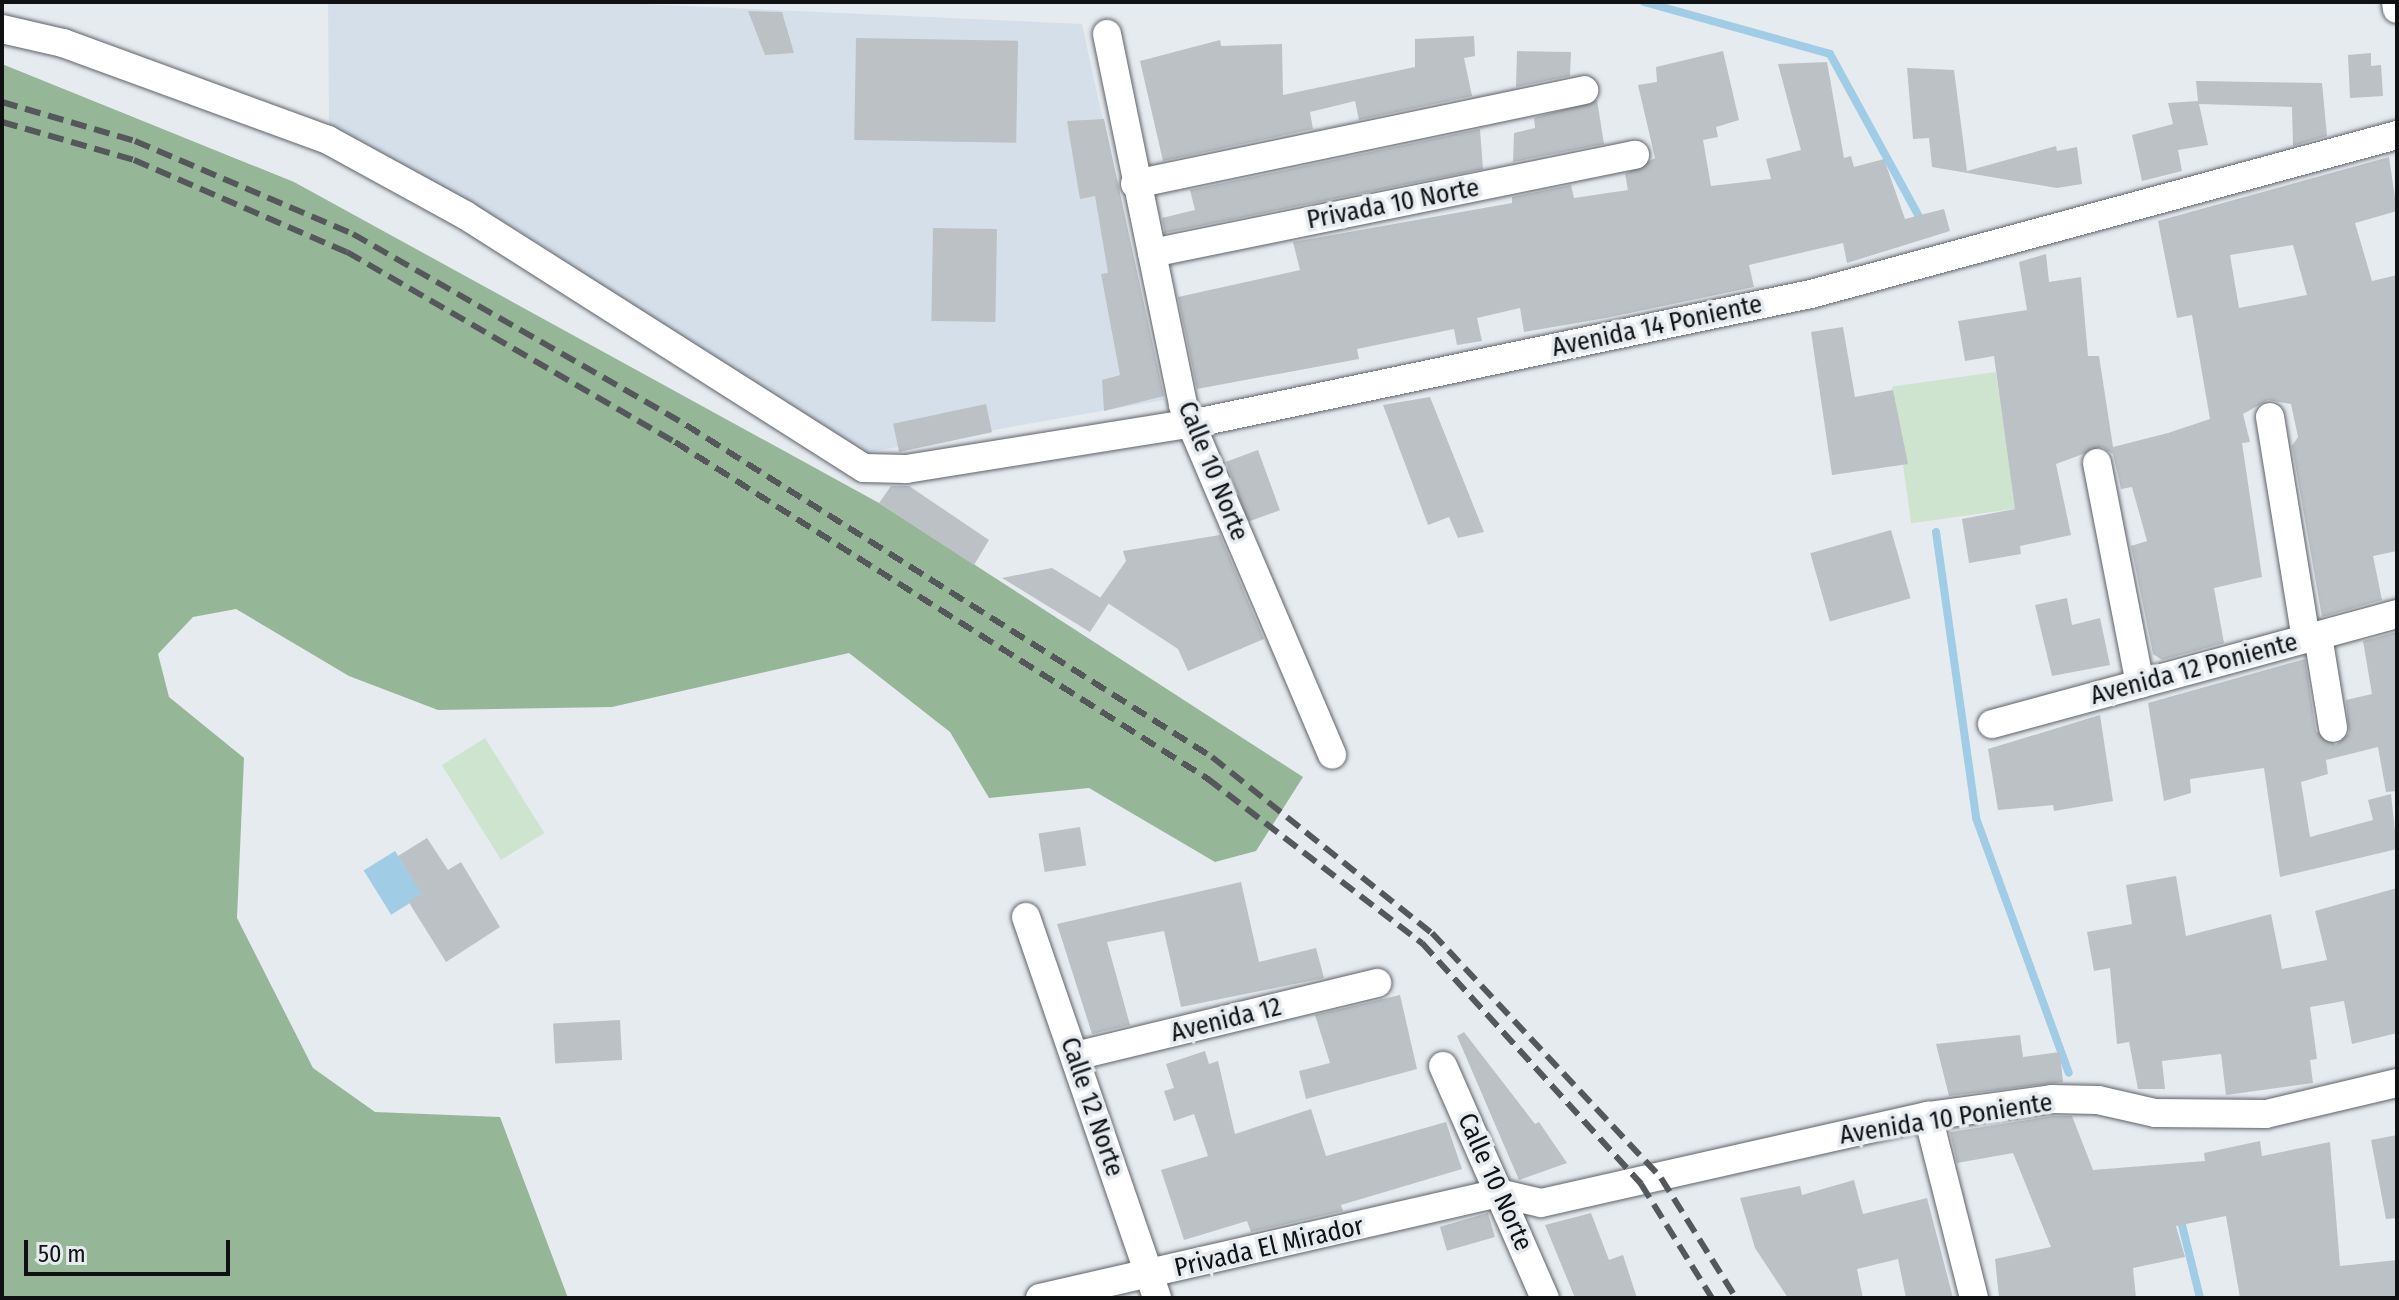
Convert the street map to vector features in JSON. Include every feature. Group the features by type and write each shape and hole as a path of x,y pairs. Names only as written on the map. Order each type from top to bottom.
{"street":[{"path":"2396,2 2397,9"},
{"name":"Avenida 14 Poniente","path":"2,29 63,43 328,140 465,215 864,468 906,469 1192,423 1811,294 2397,135"},
{"name":"Calle 10 Norte","path":"1107,34 1135,184 1183,405 1332,755"},
{"path":"1135,184 1584,90"},
{"name":"Privada 10 Norte","path":"1152,253 1635,155"},
{"path":"2270,417 2312,637 2333,728"},
{"path":"2097,463 2140,684"},
{"name":"Avenida 12 Poniente","path":"1992,724 2397,614"},
{"name":"Calle 12 Norte","path":"1026,917 1153,1286"},
{"name":"Avenida 12","path":"1075,1056 1377,983"},
{"name":"Calle 10 Norte","path":"1443,1066 1545,1298"},
{"name":"Avenida 10 Poniente","path":"1498,1193 1541,1203 1928,1116 2052,1099 2098,1100 2155,1113 2266,1114 2397,1083"},
{"path":"1928,1116 1974,1298"},
{"name":"Privada El Mirador","path":"1040,1298 1153,1286 1498,1193"}],"shaded area":[{"path":"328,2 596,2 1082,24 1164,400 858,454 516,229 329,129"}],"green space":[{"path":"2,64 294,182 879,503 1303,777 1256,851 1215,862 1089,788 989,798 950,732 849,653 612,707 438,710 349,676 236,609 193,617 158,654 169,697 244,758 237,918 313,1068 375,1112 500,1117 568,1298 2,1298"},
{"path":"1996,372 2015,509 1911,523 1892,387"},
{"path":"485,738 544,833 501,860 442,765"}],"water":[{"path":"395,851 423,895 391,915 364,871"}],"building":[{"path":"748,11 782,12 794,53 765,55"},
{"path":"1474,36 1475,56 1464,58 1472,96 1359,120 1355,101 1310,112 1313,129 1163,161 1140,61 1220,40 1221,46 1282,44 1283,95 1415,67 1415,39"},
{"path":"856,38 1018,41 1016,143 854,140"},
{"path":"1517,51 1571,52 1570,76 1516,87"},
{"path":"1723,51 1739,120 1716,127 1718,137 1703,140 1711,186 1771,179 1766,159 1801,150 1778,64 1827,62 1844,158 1851,156 1854,167 1884,159 1905,219 1944,209 1950,231 1847,263 1843,243 1749,265 1754,287 1524,332 1520,308 1477,318 1482,341 1457,345 1454,329 1357,349 1359,359 1197,389 1178,297 1300,270 1293,242 1512,203 1512,197 1571,185 1574,198 1628,190 1625,174 1655,158 1638,85 1657,82 1656,67"},
{"path":"2371,53 2371,66 2381,65 2383,96 2350,98 2348,55"},
{"path":"1907,68 1954,70 1967,171 2056,146 2057,151 2077,147 2082,184 2057,188 1932,167 1929,138 1913,139"},
{"path":"2196,81 2322,83 2327,136 2293,146 2292,107 2199,104 2208,145 2178,150 2182,171 2142,181 2132,135 2173,124 2168,103 2198,101"},
{"path":"1597,100 1604,144 1513,162 1514,133 1535,128 1534,118"},
{"path":"1104,119 1164,396 1104,411 1102,380 1120,375 1101,274 1108,273 1095,196 1080,199 1067,121"},
{"path":"1480,129 1483,169 1165,233 1162,218 1195,210 1190,190"},
{"path":"2389,157 2397,211 2355,223 2372,281 2397,275 2397,551 2373,556 2382,600 2322,617 2292,446 2298,437 2291,404 2268,400 2243,414 2250,442 2242,443 2262,577 2214,588 2224,643 2162,660 2153,654 2131,546 2147,541 2132,487 2121,489 2113,454 2102,447 2056,464 2071,535 2020,546 2021,554 1969,563 1962,519 2015,509 1994,356 1965,361 1958,321 2027,310 2019,262 2046,254 2049,282 2081,277 2088,356 2099,356 2113,447 2210,419 2192,315 2177,318 2158,221","holes":["2293,245 2307,295 2239,308 2230,255"]},
{"path":"933,228 997,229 995,322 931,321"},
{"path":"1843,327 1855,397 1893,390 1908,464 1832,475 1811,332"},
{"path":"1430,397 1484,532 1458,538 1449,517 1428,525 1383,405"},
{"path":"986,404 992,432 899,452 893,424"},
{"path":"1258,450 1280,510 1248,522 1226,462"},
{"path":"891,486 909,486 989,540 974,565 879,503"},
{"path":"1891,530 1911,598 1830,621 1810,553"},
{"path":"1220,535 1264,639 1188,671 1178,649 1100,598 1126,561 1123,551"},
{"path":"1052,568 1109,603 1090,632 1002,578"},
{"path":"2067,598 2072,625 2100,618 2110,665 2052,676 2035,605"},
{"path":"2397,632 2397,791 2386,792 2378,747 2326,760 2328,774 2301,782 2310,837 2373,820 2368,800 2391,794 2397,849 2280,877 2264,768 2190,779 2191,793 2164,801 2148,703 2305,659 2316,731 2336,745 2349,733 2346,700 2372,694 2363,641"},
{"path":"2100,715 2113,801 2054,811 2053,805 1998,810 1988,749"},
{"path":"1080,827 1086,866 1045,872 1039,834"},
{"path":"427,838 448,870 461,862 500,927 446,962 408,901 422,895 398,856"},
{"path":"2176,876 2186,936 2271,914 2282,969 2327,960 2315,911 2397,888 2397,1033 2352,1044 2344,1001 2310,1007 2317,1059 2310,1060 2313,1083 2226,1095 2221,1054 2162,1061 2165,1089 2138,1089 2129,1042 2117,1044 2110,968 2094,971 2087,932 2132,924 2126,885"},
{"path":"1241,882 1259,962 1316,948 1324,978 1181,1007 1164,931 1107,942 1130,1025 1092,1034 1057,924"},
{"path":"1400,995 1417,1069 1306,1099 1299,1071 1330,1063 1315,1015"},
{"path":"620,1020 622,1060 555,1063 553,1024"},
{"path":"1464,1032 1535,1124 1539,1122 1567,1163 1519,1180 1457,1036"},
{"path":"2020,1035 2023,1057 2060,1052 2063,1082 1949,1096 1936,1044"},
{"path":"1205,1051 1209,1064 1218,1061 1235,1134 1311,1109 1326,1156 1446,1122 1462,1169 1341,1205 1343,1211 1251,1232 1247,1221 1184,1240 1161,1170 1208,1156 1194,1114 1174,1121 1164,1091 1174,1088 1166,1064"},
{"path":"2053,1116 2072,1116 2093,1170 2205,1161 2204,1153 2260,1141 2262,1156 2330,1142 2340,1266 2397,1260 2397,1298 2240,1298 2226,1216 2176,1226 2185,1257 2133,1268 2136,1298 1999,1298 1995,1259 2051,1247 2013,1153 1957,1163 1950,1132"},
{"path":"2397,1135 2397,1218 2386,1219 2371,1140"},
{"path":"1854,1180 1863,1214 1927,1198 1953,1298 1906,1298 1898,1259 1857,1269 1863,1298 1788,1298 1755,1248 1740,1198 1800,1186 1802,1195"},
{"path":"1488,1213 1495,1237 1447,1251 1440,1227"},
{"path":"1591,1213 1609,1260 1623,1255 1637,1298 1575,1298 1545,1225"}],"waterway":[{"path":"1644,2 1830,54 1923,224"},
{"path":"1936,532 1976,818 2069,1073"},
{"path":"2180,1217 2200,1298"}],"railway":[{"path":"2,102 135,141 353,234 686,425 1212,757 1432,933 1661,1178 1736,1298"},
{"path":"2,122 134,160 347,252 675,442 1208,779 1422,943 1641,1184 1712,1298"}]}
